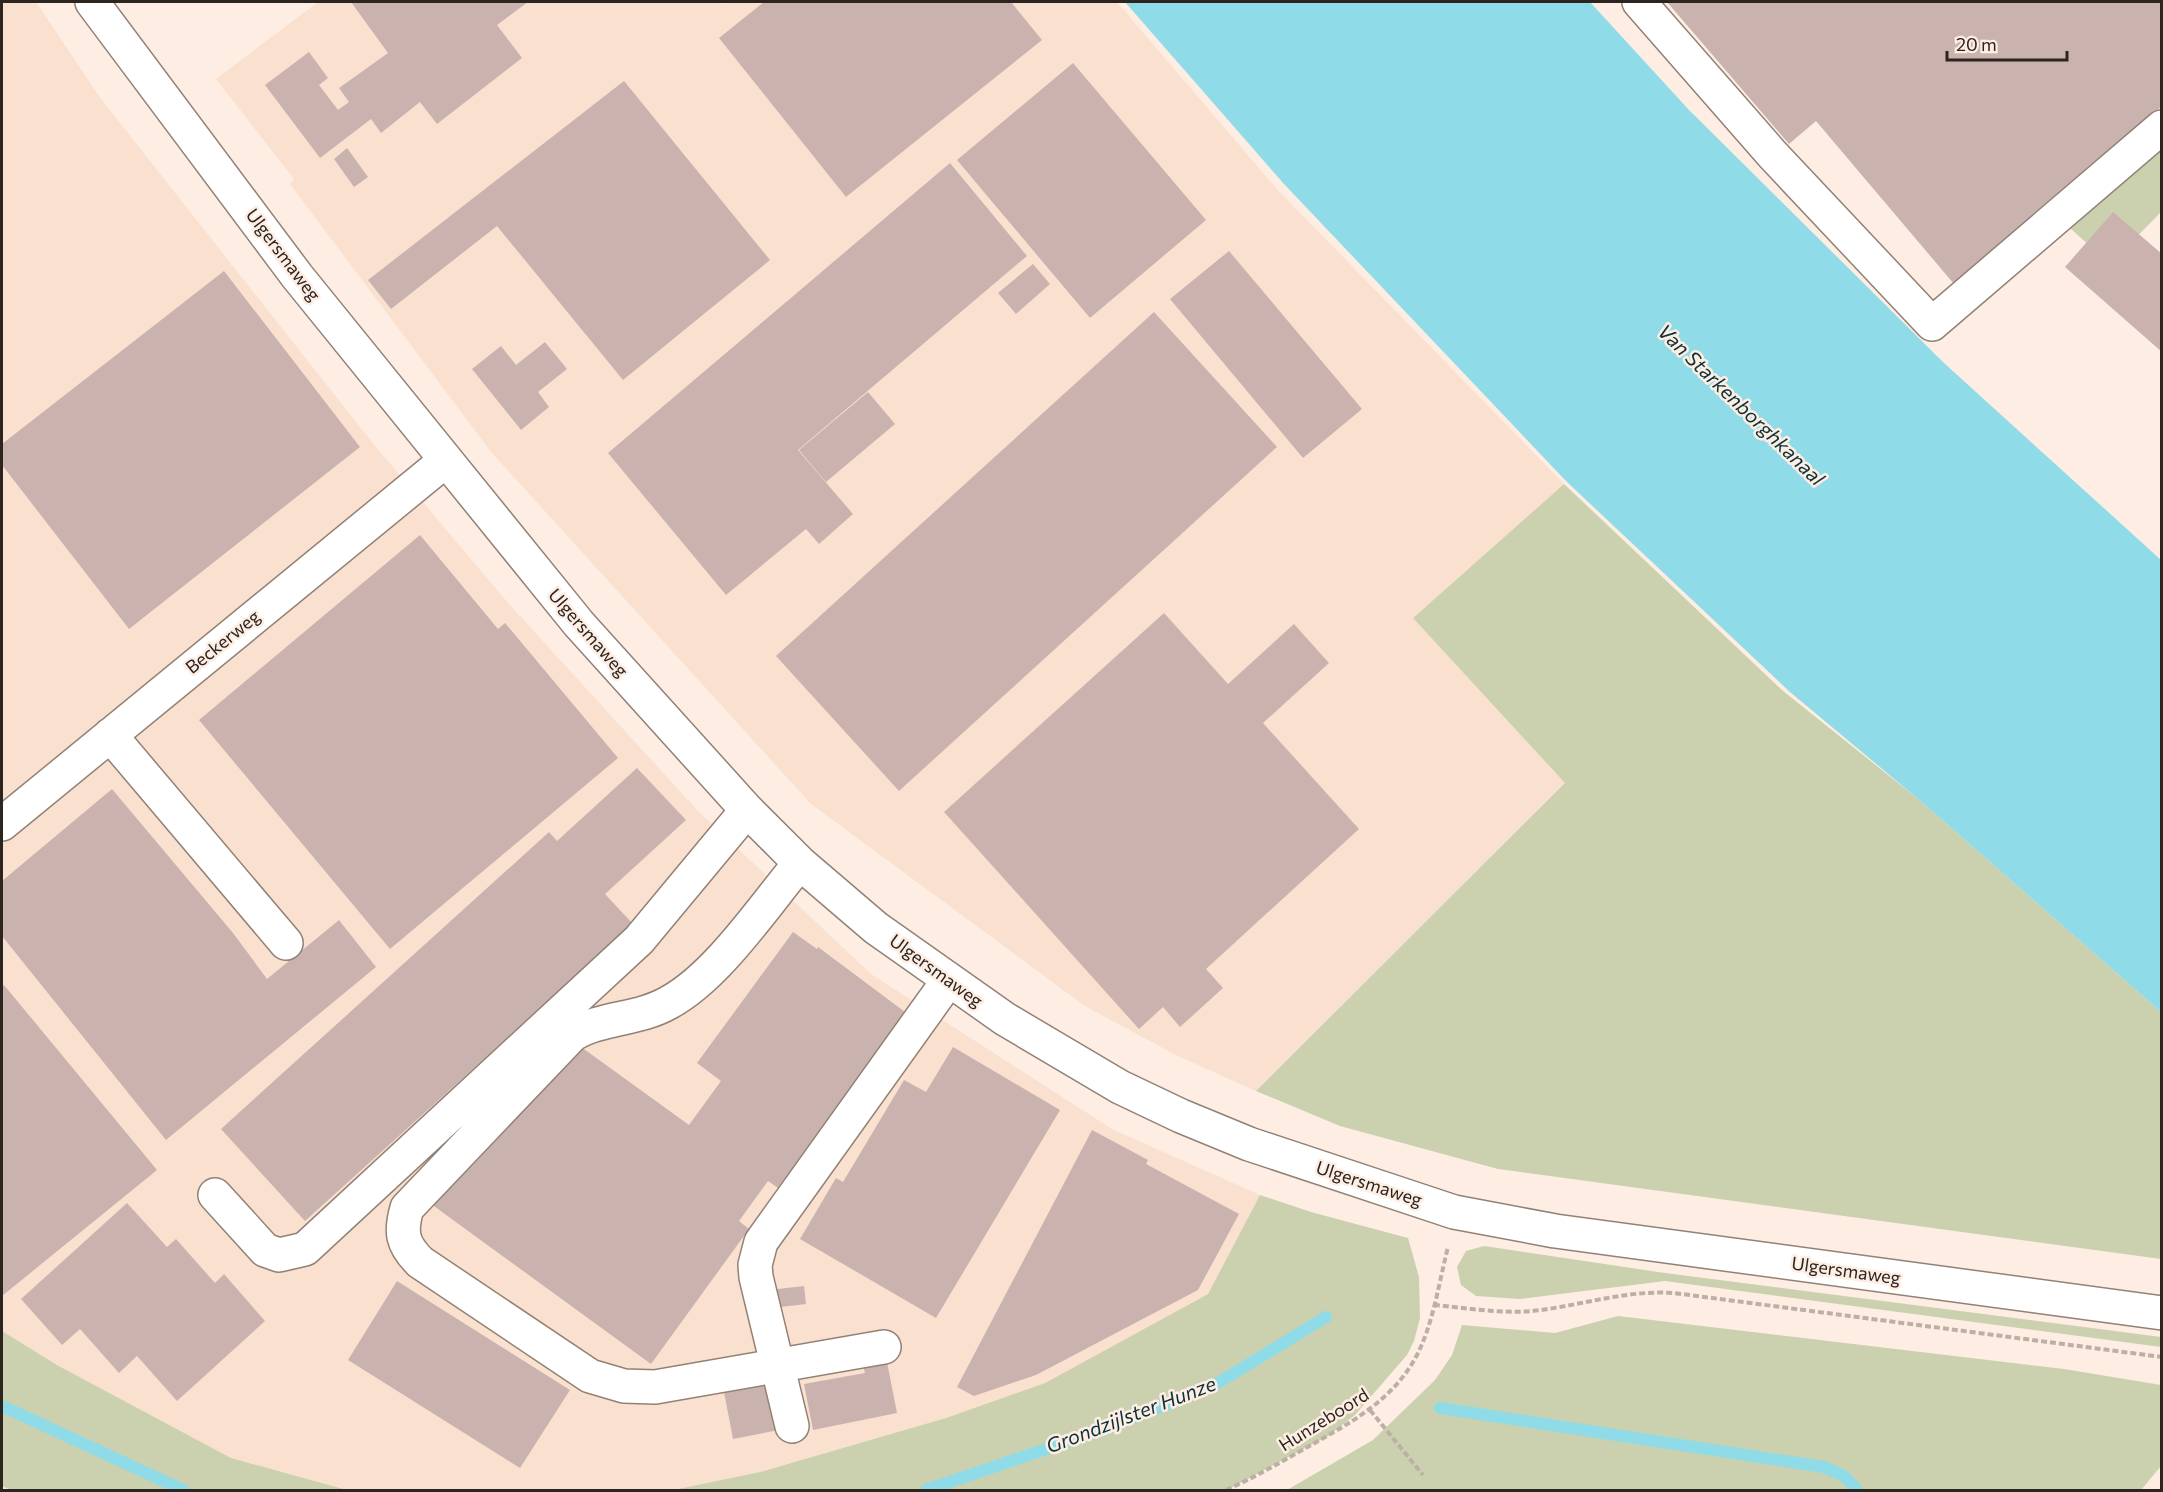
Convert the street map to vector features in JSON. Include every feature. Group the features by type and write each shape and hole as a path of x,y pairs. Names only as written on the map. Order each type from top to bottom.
{"street":[{"name":"Ulgersmaweg","path":"92,2 297,276 579,624 747,810 800,863 876,928 948,981 1005,1019 1120,1087 1181,1116 1249,1144 1454,1212 1566,1233 2162,1313"},
{"path":"1639,2 1772,154 1932,324 2162,127"},
{"name":"Beckerweg","path":"2,824 445,461"},
{"path":"110,735 286,943"},
{"path":"215,1195 265,1250 279,1255 305,1250 639,940 747,810"},
{"path":"800,863 724,956 693,987 668,1003 647,1012 586,1026 572,1035 407,1208 402,1235 407,1249 420,1262 590,1376 606,1383 655,1387 884,1347"},
{"path":"792,1426 756,1277 756,1259 760,1242 948,981"}],"path":[{"name":"Hunzeboord","path":"1226,1491 1250,1480 1370,1410 1403,1377 1417,1355 1428,1330 1454,1212"},
{"path":"1434,1305 1482,1310 1538,1311 1605,1296 1662,1292 2162,1357"},
{"path":"1370,1410 1423,1475"}],"shaded area":[{"path":"2,2 36,2 101,99 371,441 509,604 698,811 871,974 1112,1129 1260,1195 1208,1294 1045,1383 946,1418 760,1472 673,1490 347,1490 231,1458 57,1365 2,1331"},
{"path":"318,2 720,2 722,4 725,2 1117,2 1275,187 1564,484 1413,618 1565,783 1256,1091 1176,1055 1085,1006 811,804 492,453 290,184 294,179 216,79"}],"green space":[{"path":"2161,145 2161,212 2110,264 2070,228"},
{"path":"1564,484 1783,691 1917,798 2161,1012 2161,1259 1498,1169 1340,1126 1256,1091 1565,783 1413,618"},
{"path":"1260,1195 1311,1212 1408,1238 1419,1277 1420,1318 1414,1341 1407,1355 1355,1415 1328,1436 1227,1490 673,1490 760,1472 946,1418 1045,1383 1208,1294"},
{"path":"1484,1246 1665,1273 2161,1337 2161,1347 1665,1281 1520,1299 1476,1296 1461,1285 1457,1267 1466,1251"},
{"path":"1618,1316 2064,1369 2161,1385 2161,1466 2141,1490 1287,1490 1373,1440 1435,1380 1452,1355 1462,1325 1555,1333"},
{"path":"2,1331 57,1365 231,1458 347,1490 11,1490 2,1486"}],"water":[{"name":"Van Starkenborghkanaal","path":"1125,2 1590,2 1689,110 1944,363 2161,560 2161,1012 1917,798 1790,692 1566,481 1284,184"}],"building":[{"path":"351,2 528,2 497,25 522,58 437,124 420,102 381,133 371,119 320,158 265,85 309,52 328,78 319,85 338,110 349,102 339,88 388,53"},
{"path":"764,2 1011,2 1042,40 846,197 719,38"},
{"path":"1667,2 2162,2 2162,106 1954,284 1816,121 1789,144"},
{"path":"1073,63 1206,220 1090,318 957,160"},
{"path":"624,81 770,260 623,380 497,226 391,309 368,280"},
{"path":"347,148 368,177 354,187 334,159"},
{"path":"950,163 1027,256 798,450 853,514 819,544 806,529 726,595 608,453"},
{"path":"2113,212 2162,254 2162,352 2065,267"},
{"path":"1229,251 1362,409 1303,458 1170,299"},
{"path":"1033,264 1050,284 1016,314 998,293"},
{"path":"224,271 360,447 129,629 2,465 2,444"},
{"path":"1154,312 1277,447 899,791 776,656"},
{"path":"545,342 567,369 538,392 549,407 521,430 472,369 501,346 516,365"},
{"path":"868,392 895,424 826,482 799,450"},
{"path":"420,535 498,629 505,623 618,758 390,949 199,720"},
{"path":"1164,613 1228,684 1294,624 1329,663 1263,723 1359,829 1206,969 1223,988 1180,1027 1163,1007 1139,1029 944,812"},
{"path":"637,768 686,820 605,894 633,924 305,1221 221,1129 549,832 557,841"},
{"path":"112,789 233,933 267,979 339,920 376,967 166,1140 2,936 2,881"},
{"path":"793,932 817,949 818,947 905,1012 778,1188 768,1181 739,1221 749,1229 651,1364 427,1201 577,1044 689,1125 721,1081 697,1063"},
{"path":"4,985 157,1170 2,1296 2,987"},
{"path":"953,1047 1060,1110 936,1318 800,1239 836,1178 843,1182 904,1080 926,1092"},
{"path":"1092,1130 1148,1160 1146,1164 1239,1214 1198,1290 1036,1375 974,1396 957,1387"},
{"path":"127,1203 167,1247 176,1239 215,1283 224,1274 265,1321 177,1401 137,1356 119,1373 80,1329 62,1345 21,1299"},
{"path":"397,1281 570,1390 520,1468 348,1360"},
{"path":"804,1286 806,1304 772,1308 769,1290"},
{"path":"886,1357 897,1413 813,1430 804,1384 865,1373 862,1362"},
{"path":"770,1383 779,1430 733,1439 724,1392"}],"waterway":[{"name":"Grondzijlster Hunze","path":"926,1490 1108,1428 1213,1386 1326,1317"},
{"name":"Grondzijlster Hunze","path":"2,1406 183,1490"},
{"path":"1440,1408 1824,1467 1844,1476 1857,1490"}]}
